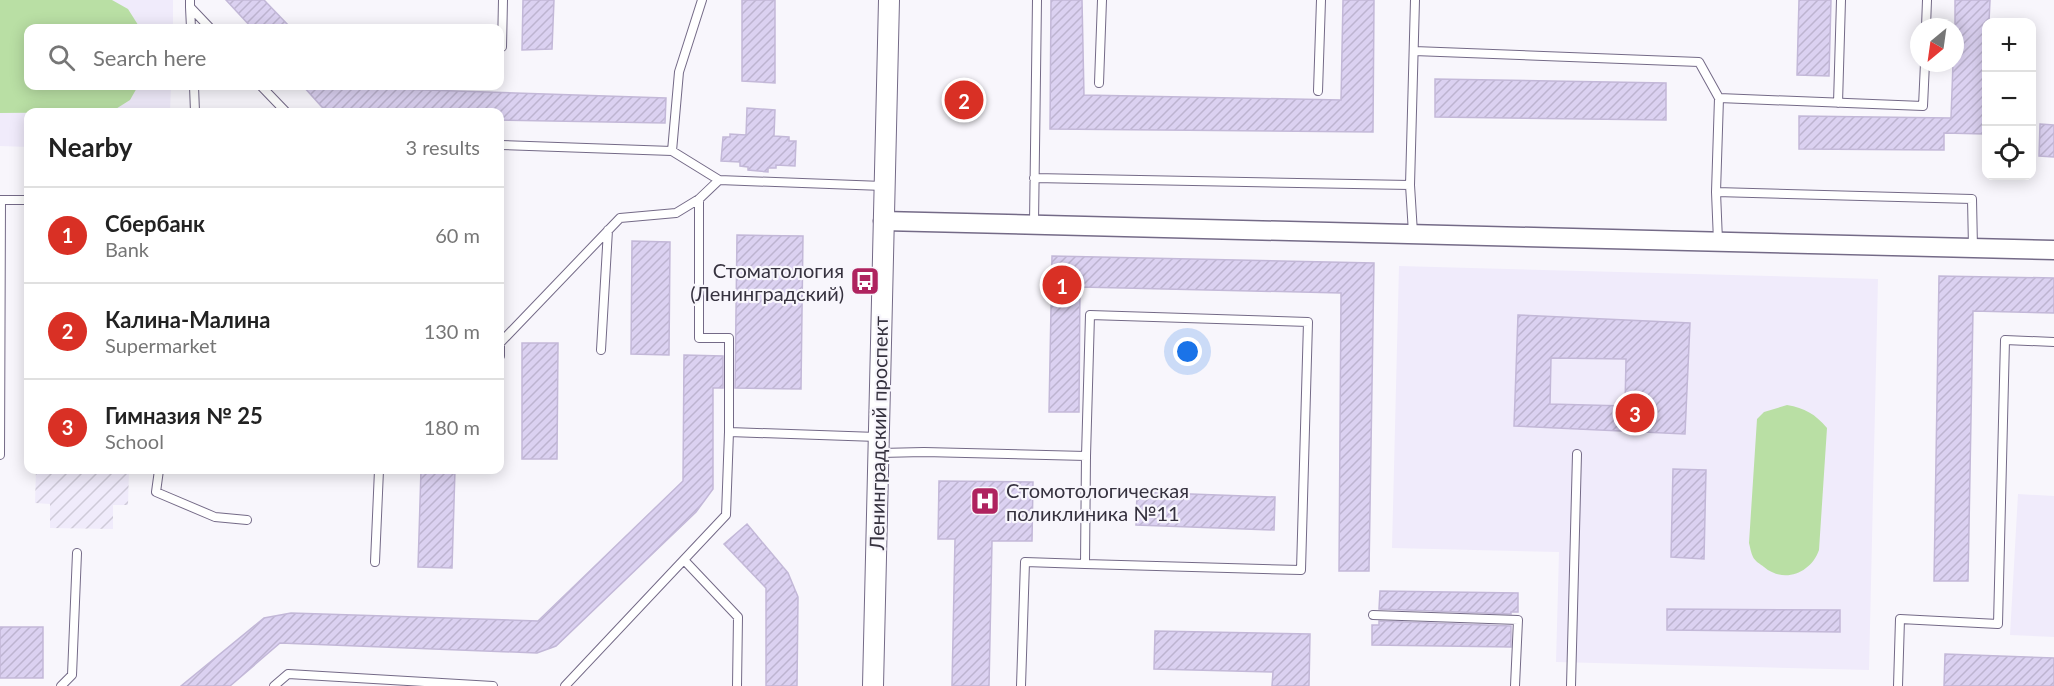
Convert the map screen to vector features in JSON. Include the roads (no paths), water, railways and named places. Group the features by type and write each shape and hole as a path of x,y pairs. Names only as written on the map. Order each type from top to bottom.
{"main road":[{"name":"Ленинградский проспект","path":"873,686 889,0"}],"street":[{"path":"883,221 2054,250"}],"lane":[{"path":"502,24 503,0"},
{"path":"672,151 679,72 702,0"},
{"path":"1034,225 1037,0"},
{"path":"1099,83 1102,0"},
{"path":"1318,91 1321,0"},
{"path":"1413,234 1410,185 1414,0"},
{"path":"1838,103 1841,0"},
{"path":"1927,18 1928,0"},
{"path":"190,3 191,24"},
{"path":"190,3 207,24"},
{"path":"1414,51 1699,62 1719,98 1716,192 1718,242"},
{"path":"1719,98 1923,106 1925,72"},
{"path":"194,90 195,108"},
{"path":"265,90 282,108"},
{"path":"504,145 672,151 719,180 884,186"},
{"path":"1034,178 1410,185"},
{"path":"504,339 620,218 676,213 699,199 719,180"},
{"path":"1716,192 1972,200 1973,248"},
{"path":"566,686 726,515 729,338 699,338 699,199"},
{"path":"0,455 0,200 24,200"},
{"path":"601,350 608,230"},
{"path":"1021,686 1025,562 1085,564 1301,570 1308,322 1090,315 1085,564"},
{"path":"1898,686 1900,619 1998,624 2005,340 2054,342"},
{"path":"729,432 878,445 924,452 1086,456"},
{"path":"1571,686 1577,454"},
{"path":"158,474 156,492 215,517 247,520"},
{"path":"375,562 379,474"},
{"path":"61,686 72,675 77,553"},
{"path":"684,560 738,617 737,686"},
{"path":"1373,615 1518,620 1515,686"},
{"path":"274,686 288,674 493,686"}],"place":[{"name":"Калина-Малина","path":"964,100"},
{"name":"Стоматология (Ленинградский)","path":"865,281"},
{"name":"Сбербанк","path":"1062,285"},
{"name":"Гимназия № 25","path":"1635,413"},
{"name":"Стомотологическая поликлиника №11","path":"985,501"}]}
